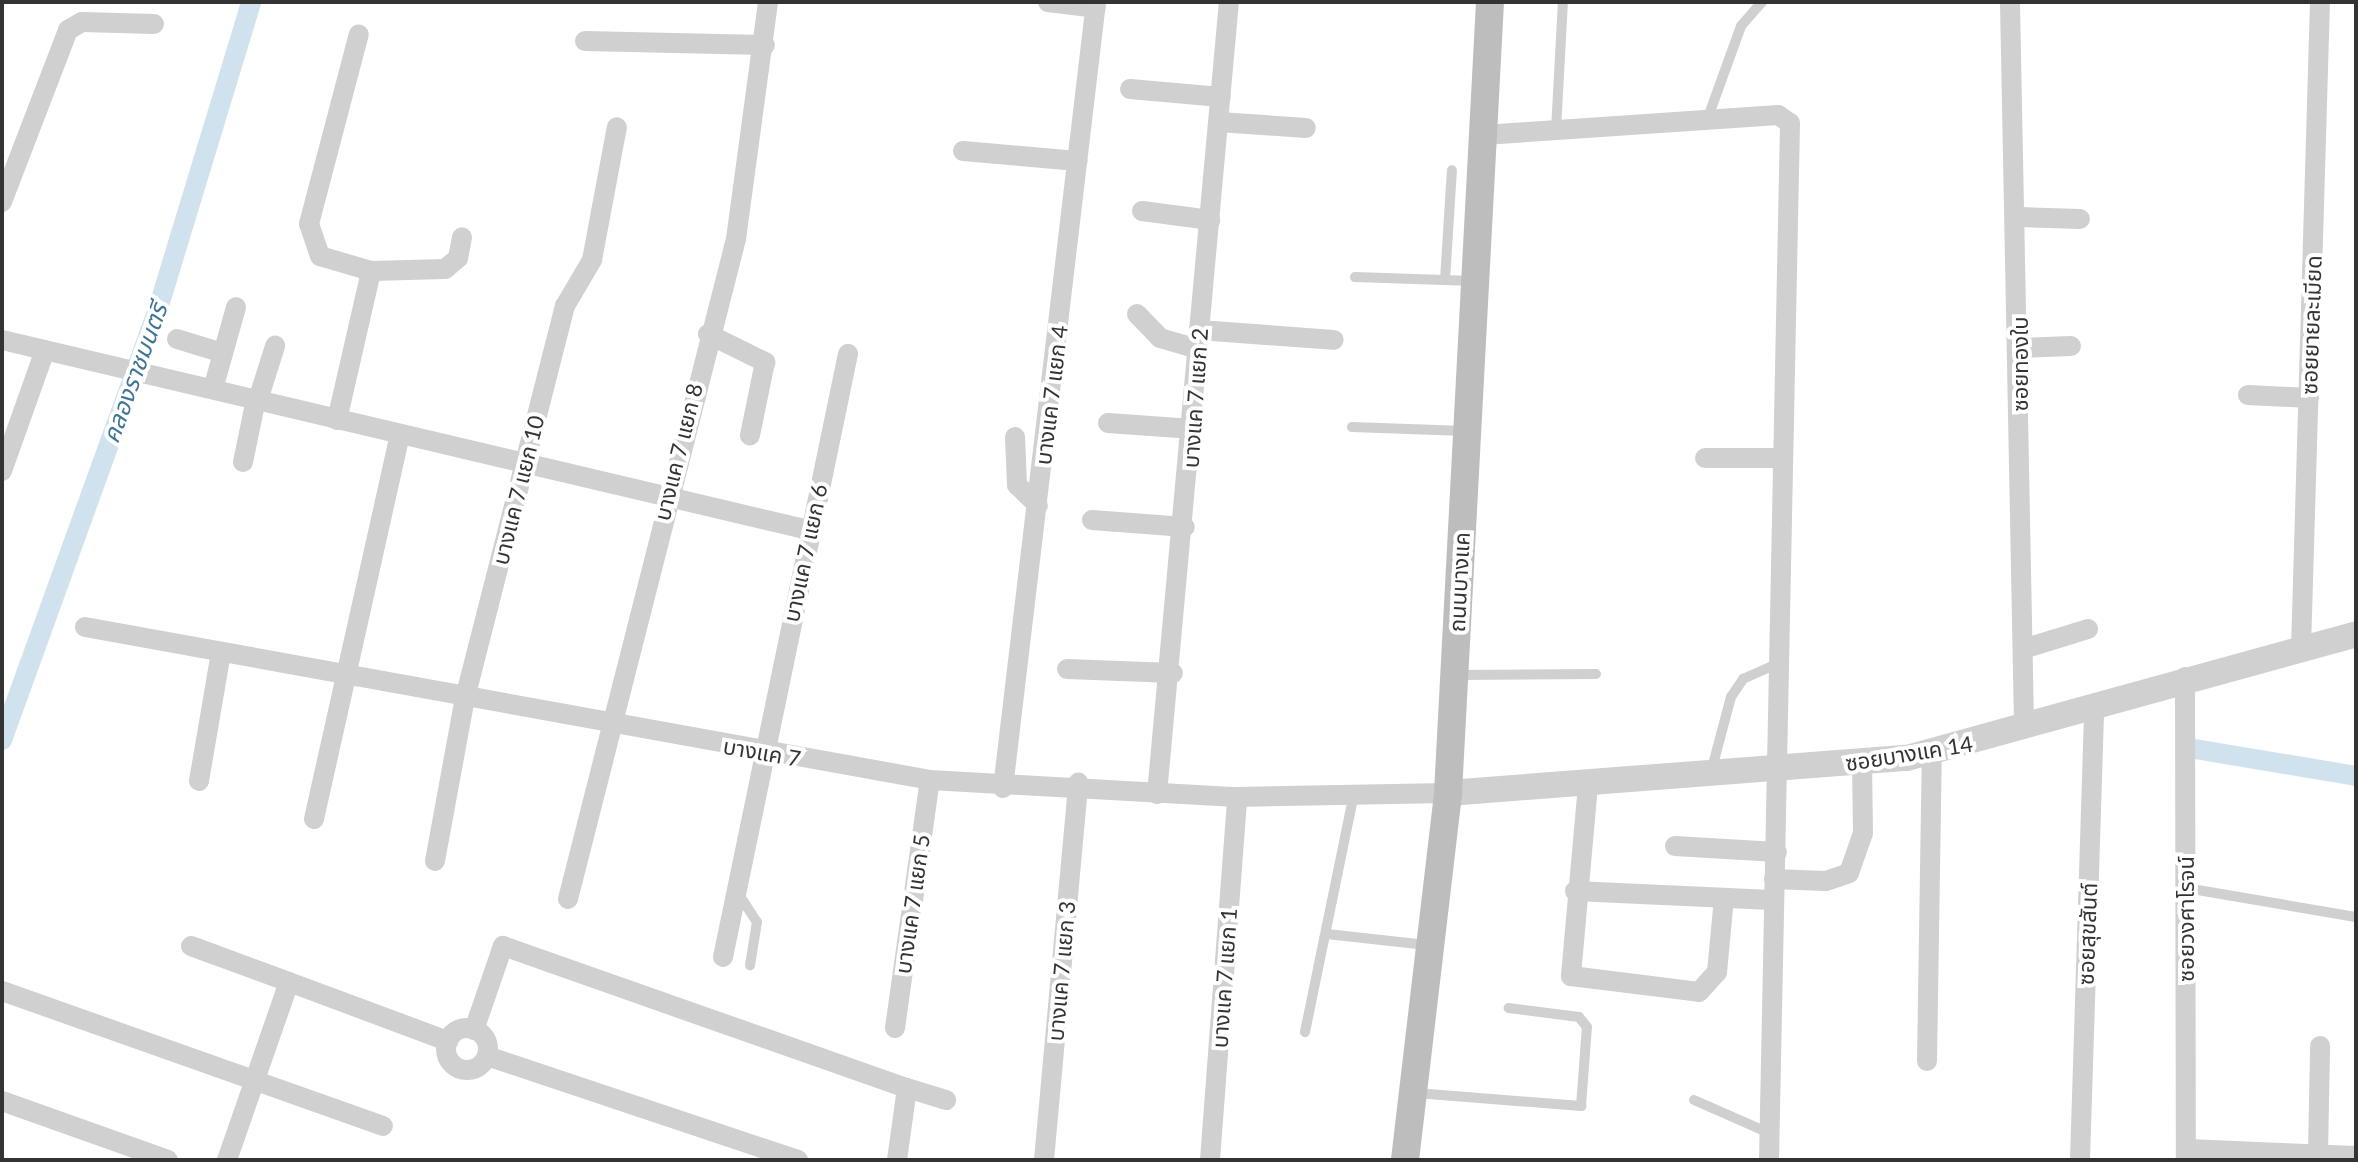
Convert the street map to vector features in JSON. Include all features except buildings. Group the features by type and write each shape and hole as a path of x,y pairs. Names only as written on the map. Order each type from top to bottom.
{"main road":[{"name":"ถนนบางแค","path":"1405,1160 1416,1093 1448,793 1490,2"}],"street":[{"name":"บางแค 7 แยก 8","path":"568,899 613,726 667,495 736,239 765,45 768,2"},
{"path":"1048,2 1096,5"},
{"name":"บางแค 7 แยก 2","path":"1157,794 1173,673 1229,2"},
{"name":"ซอยทองใบ","path":"2010,2 2020,217 2024,727"},
{"name":"ซอยยายละเมียด","path":"2301,649 2320,2"},
{"name":"บางแค 7 แยก 4","path":"1003,788 1096,5"},
{"path":"2,202 68,30 82,22 154,24"},
{"path":"359,34 309,239 329,261 371,271 445,269 458,258 462,237"},
{"path":"585,41 765,45"},
{"path":"1130,89 1221,97"},
{"path":"1484,135 1778,115 1790,123 1772,769 1777,852 1772,900 1769,1160"},
{"path":"1219,122 1306,128"},
{"name":"บางแค 7 แยก 10","path":"435,861 465,698 565,306 587,276 617,127"},
{"path":"963,151 1078,161"},
{"path":"1142,211 1210,220"},
{"path":"2020,217 2080,219"},
{"path":"337,420 371,271"},
{"path":"213,389 236,307"},
{"path":"1137,314 1160,338 1334,340"},
{"path":"708,334 765,362 750,435"},
{"path":"177,339 223,353"},
{"path":"2,340 809,530"},
{"path":"243,462 257,400 275,346"},
{"path":"2019,348 2071,346"},
{"path":"2,471 45,350"},
{"name":"บางแค 7 แยก 6","path":"723,957 809,530 848,354"},
{"path":"2248,395 2309,398"},
{"path":"1108,423 1193,429"},
{"path":"314,819 341,676 400,435"},
{"path":"1015,437 1017,485 1038,505"},
{"path":"1705,458 1779,458"},
{"path":"1092,520 1185,527"},
{"name":"บางแค 7","path":"85,627 613,726 930,780 1003,788 1078,783 1157,794 1237,797 1353,798 1448,793"},
{"path":"2023,649 2088,629"},
{"name":"ซอยบางแค 14","path":"1448,793 1710,776 1862,763 1932,753 2094,708 2185,677 2356,634"},
{"path":"199,781 221,652"},
{"path":"1067,669 1173,673"},
{"name":"ซอยวงศาโรจน์","path":"2185,677 2186,1155"},
{"name":"ซอยสุขสันต์","path":"2080,1160 2094,708"},
{"path":"1927,1061 1932,753"},
{"path":"1774,879 1826,881 1849,873 1863,833 1862,763"},
{"name":"บางแค 7 แยก 5","path":"895,1028 930,780"},
{"name":"บางแค 7 แยก 3","path":"1044,1160 1078,783"},
{"path":"1588,785 1575,891 1571,976 1699,992 1717,972 1724,898"},
{"name":"บางแค 7 แยก 1","path":"1210,1160 1237,797"},
{"path":"1675,846 1777,852"},
{"path":"1575,891 1772,900"},
{"path":"191,946 448,1041 474,1030 503,946 946,1100"},
{"path":"227,1160 289,982"},
{"path":"2,991 383,1126"},
{"path":"448,1041 450,1061 460,1069 479,1067 487,1056 484,1037 474,1030"},
{"path":"2318,1154 2320,1046"},
{"path":"487,1056 798,1160"},
{"path":"897,1160 907,1088"},
{"path":"2,1101 168,1160"},
{"path":"2186,1155 2356,1156"}],"lane":[{"path":"1556,130 1563,2"},
{"path":"1707,120 1741,26 1762,2"},
{"path":"1445,280 1452,170"},
{"path":"1355,277 1475,281"},
{"path":"1352,427 1467,431"},
{"path":"1710,776 1731,697 1743,679 1775,665"},
{"path":"1455,675 1596,674"},
{"path":"1305,1032 1353,798"},
{"path":"2186,888 2356,917"},
{"path":"737,892 757,922 750,965"},
{"path":"1327,934 1432,946"},
{"path":"1416,1093 1581,1106 1587,1027 1579,1017 1509,1008"},
{"path":"1694,1100 1769,1133"}],"waterway":[{"name":"คลองราชมนตรี","path":"2,740 158,309 251,2"},
{"path":"2195,749 2356,776"}]}
